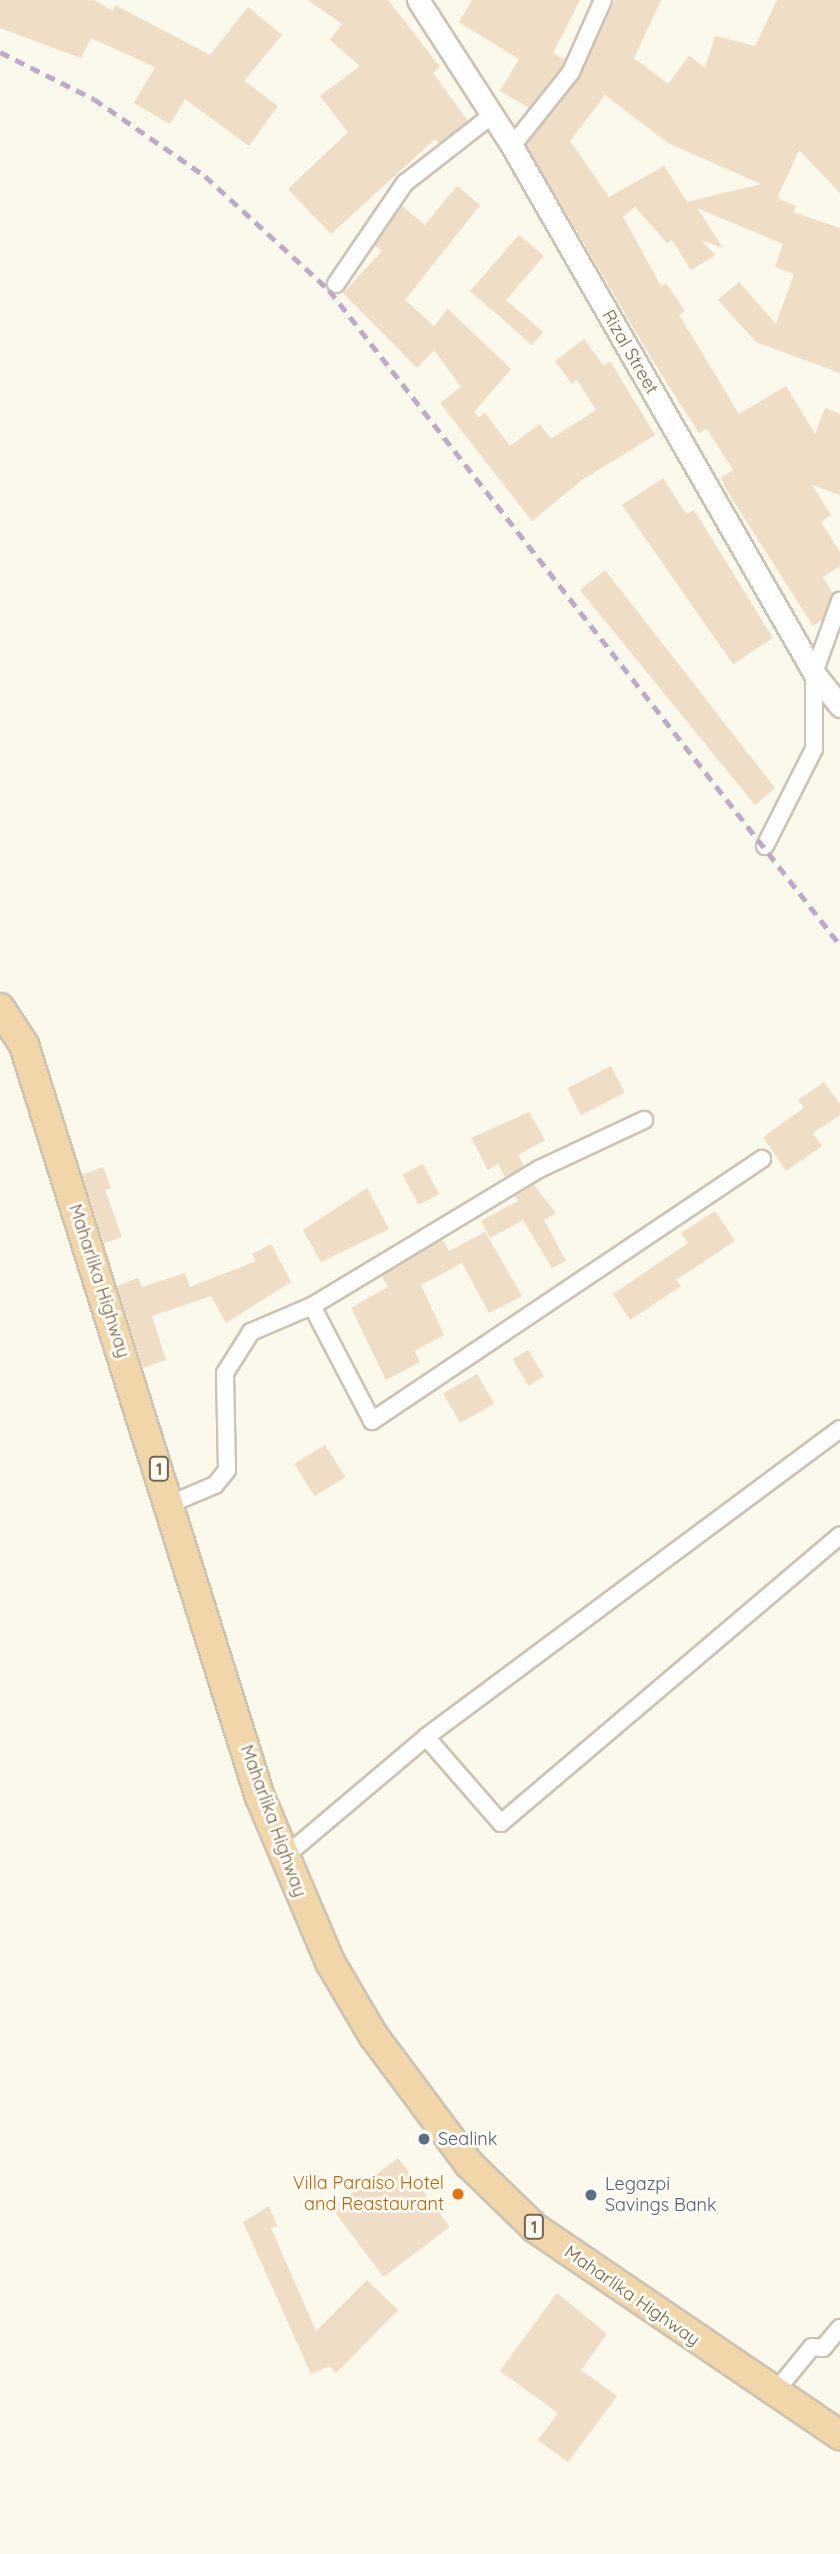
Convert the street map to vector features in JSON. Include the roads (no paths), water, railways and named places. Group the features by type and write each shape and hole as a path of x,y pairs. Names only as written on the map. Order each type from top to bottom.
{"highway":[{"name":"Maharlika Highway","path":"0,1008 24,1045 283,1858 330,1962 373,2035 469,2164 535,2228 840,2435"}],"street":[{"name":"Rizal Street","path":"418,0 512,146 814,673 840,706"},
{"path":"512,146 570,72 603,0"},
{"path":"336,284 405,183 491,116"},
{"path":"765,846 814,749 814,673 840,601"},
{"path":"170,1504 215,1485 227,1470 225,1373 235,1349 251,1332 312,1306 539,1169 644,1120"},
{"path":"312,1306 372,1420 762,1159"},
{"path":"283,1858 426,1737 840,1429"},
{"path":"426,1737 501,1823 840,1535"},
{"path":"775,2392 812,2347 823,2348 840,2328"}],"railway":[{"path":"0,52 94,99 205,176 329,290 840,945"}],"place":[{"name":"Sealink","path":"424,2139"},
{"name":"Villa Paraiso Hotel and Reastaurant","path":"458,2194"},
{"name":"Legazpi Savings Bank","path":"591,2195"}]}
